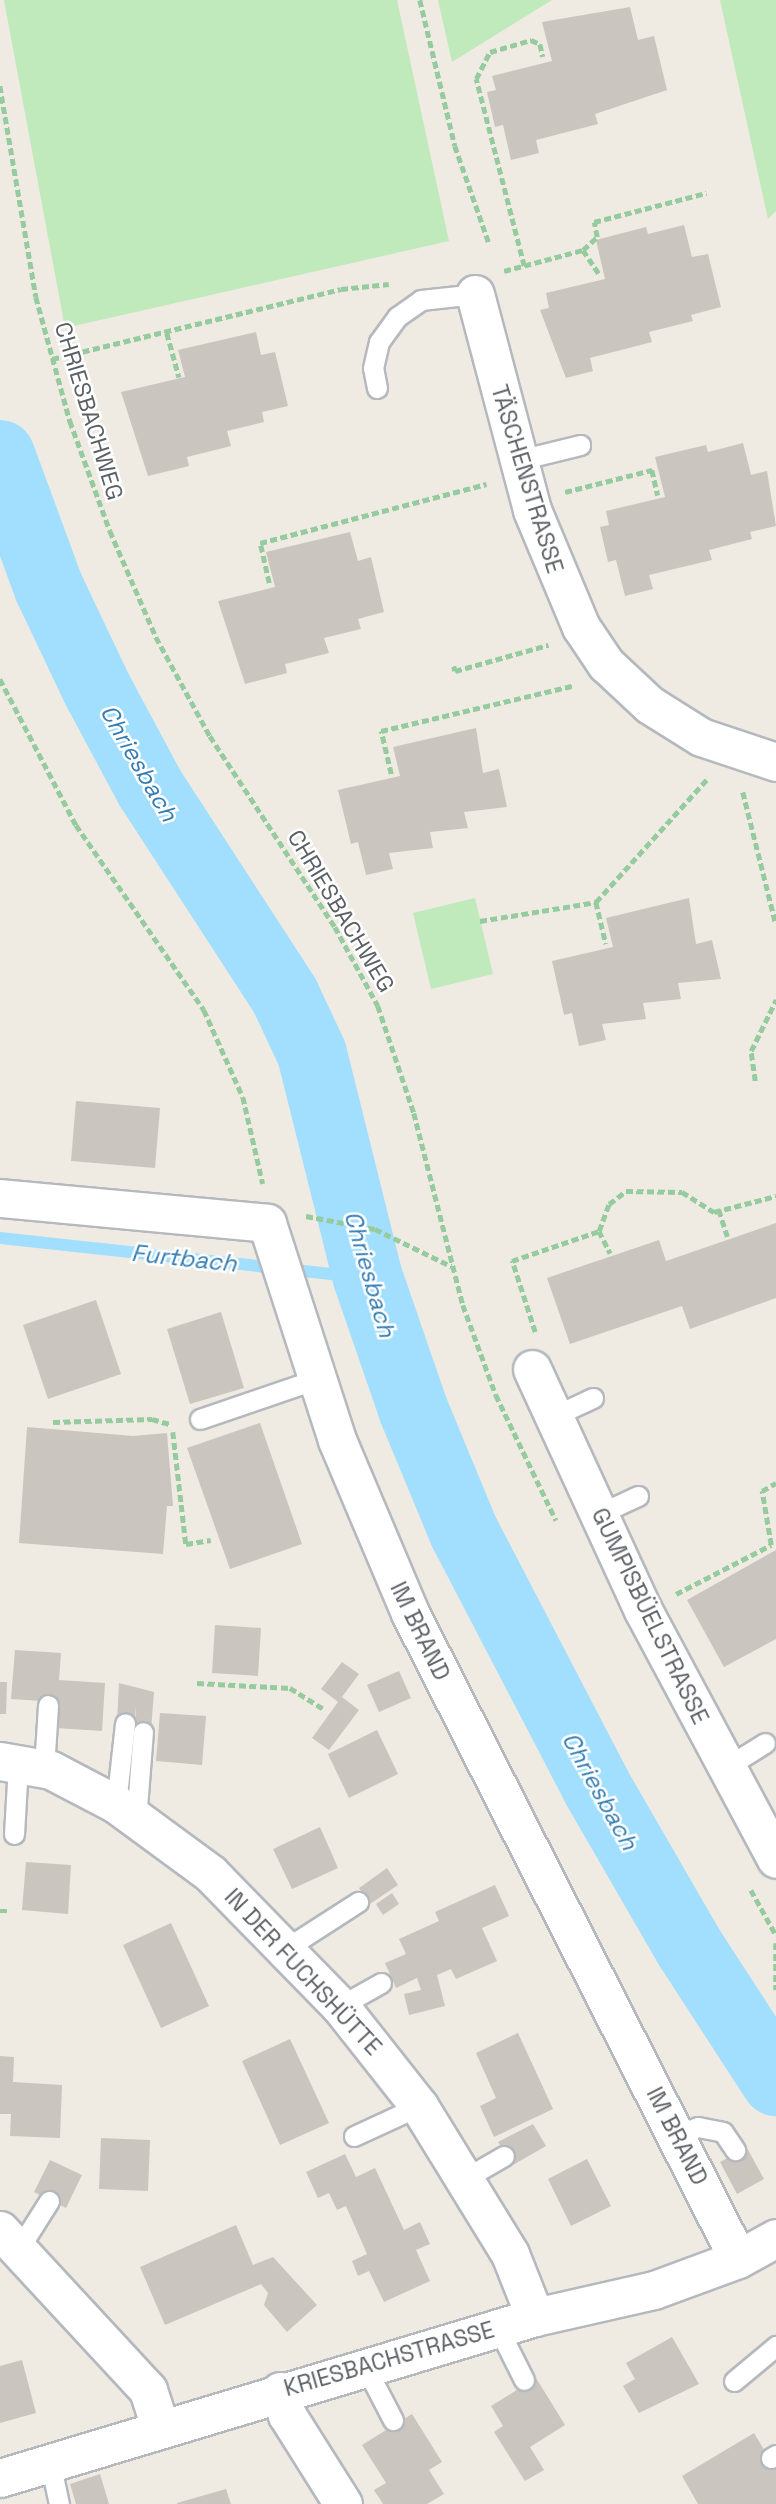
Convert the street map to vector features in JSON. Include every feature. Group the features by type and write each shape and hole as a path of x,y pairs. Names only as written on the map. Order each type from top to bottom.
{"street":[{"name":"TÄSCHENSTRASSE","path":"486,284 508,470 561,589 606,664 650,705 701,737 776,762"},
{"path":"0,1198 280,1228"},
{"name":"IM BRAND","path":"280,1228 286,1290 317,1379 410,1613 738,2259"},
{"name":"GUMPISBÜELSTRASSE","path":"532,1368 599,1514 725,1768 776,1859"},
{"name":"IN DER FUCHSHÜTTE","path":"21,1765 126,1812 210,1873 340,2006 419,2106 510,2254 535,2317"},
{"name":"KRIESBACHSTRASSE","path":"0,2478 160,2427 535,2317 654,2290 738,2259 776,2238"},
{"path":"9,2240 148,2389 160,2427"},
{"path":"280,2391 287,2414 342,2504"}],"lane":[{"path":"377,388 373,368 379,342 397,317 421,300 486,284"},
{"path":"508,470 580,445"},
{"path":"200,1419 317,1379"},
{"path":"554,1416 593,1398"},
{"path":"599,1514 638,1496"},
{"path":"15,1834 21,1765 48,1705"},
{"path":"125,1724 126,1812"},
{"path":"126,1812 144,1732"},
{"path":"725,1768 765,1743"},
{"path":"285,1949 358,1902"},
{"path":"340,2006 382,1983"},
{"path":"354,2136 419,2106"},
{"path":"676,2135 698,2127 723,2132 735,2150"},
{"path":"464,2179 504,2156"},
{"path":"9,2240 49,2201"},
{"path":"498,2328 524,2380"},
{"path":"734,2381 776,2346"},
{"path":"365,2367 393,2420"},
{"path":"50,2462 60,2504"}],"path":[{"path":"421,0 456,146 489,243"},
{"path":"524,266 476,79 489,52 531,40 540,44 543,57"},
{"name":"CHRIESBACHWEG","path":"0,86 52,359 91,481 156,637 210,736 335,927 378,1006 414,1113 452,1266 496,1395 561,1532"},
{"path":"486,284 524,266 583,250 597,237 594,222 706,193"},
{"path":"583,250 600,275"},
{"path":"52,359 341,289 392,284 421,300"},
{"path":"167,332 179,377"},
{"path":"269,583 260,543 508,470"},
{"path":"553,495 652,471 659,495"},
{"path":"454,666 455,671 552,644"},
{"path":"0,678 76,825 204,1010 243,1097 280,1228 375,1228 452,1266"},
{"path":"391,774 381,731 578,684"},
{"path":"480,920 596,902 707,779"},
{"path":"743,791 776,925"},
{"path":"596,902 606,944"},
{"path":"755,1081 751,1051 776,1000"},
{"path":"532,1368 541,1348 512,1261 598,1231 609,1204 625,1191 682,1192 719,1210 776,1196"},
{"path":"719,1210 728,1237"},
{"path":"598,1231 610,1253"},
{"path":"173,1424 186,1544 211,1540"},
{"path":"715,1575 745,1562 771,1545 762,1491 776,1483"},
{"path":"197,1683 290,1688 324,1709"},
{"path":"746,1881 776,1935"},
{"path":"0,1911 7,1912"},
{"path":"776,1943 776,1990"}],"green space":[{"path":"4,0 397,0 449,241 65,328"},
{"path":"438,0 552,0 452,62"},
{"path":"720,0 776,0 776,211 768,219"},
{"path":"475,898 493,974 431,989 413,913"}],"building":[{"path":"630,7 638,40 654,36 667,90 595,114 598,124 536,140 539,153 511,160 503,125 495,127 487,92 496,90 492,76 552,61 542,22"},
{"path":"684,225 692,257 708,254 721,307 691,315 693,321 649,332 652,342 590,358 593,371 566,378 540,310 549,308 546,293 605,279 596,240 646,227 648,234"},
{"path":"256,332 261,355 275,352 288,406 262,412 264,422 227,431 231,446 187,457 189,466 148,476 121,392 185,377 178,350"},
{"path":"743,443 751,475 767,471 776,526 750,532 752,539 709,550 712,560 649,575 653,589 625,596 616,560 608,562 600,527 609,525 606,511 665,497 655,457 706,445 708,452"},
{"path":"350,532 358,561 371,557 384,612 358,619 361,629 324,638 329,653 285,664 287,673 245,684 218,601 275,587 266,552"},
{"path":"476,728 483,773 499,769 507,807 464,812 468,828 430,832 433,848 389,853 393,869 366,875 358,842 351,844 338,790 400,776 393,747"},
{"path":"689,898 696,944 712,940 721,979 678,983 681,999 643,1003 646,1019 602,1024 606,1040 579,1046 572,1013 564,1015 552,961 613,947 606,918"},
{"path":"76,1101 160,1108 155,1168 71,1161"},
{"path":"776,1223 776,1298 690,1329 682,1306 570,1344 547,1278 659,1240 666,1261"},
{"path":"96,1300 121,1374 48,1399 23,1325"},
{"path":"221,1312 244,1388 190,1404 167,1329"},
{"path":"260,1423 302,1544 230,1569 187,1448"},
{"path":"27,1427 133,1436 167,1433 173,1506 167,1506 163,1554 19,1543"},
{"path":"776,1550 776,1639 724,1667 687,1600"},
{"path":"215,1625 261,1628 258,1676 212,1673"},
{"path":"15,1650 61,1653 59,1680 105,1683 102,1731 56,1728 58,1702 11,1699"},
{"path":"342,1662 359,1674 342,1697 359,1710 329,1750 312,1738 338,1702 321,1689"},
{"path":"399,1671 411,1698 379,1712 367,1685"},
{"path":"0,1682 7,1682 6,1714 0,1714"},
{"path":"119,1683 154,1692 151,1730 135,1729 136,1706 134,1722 117,1721"},
{"path":"160,1713 206,1716 202,1765 156,1761"},
{"path":"377,1730 398,1774 349,1798 328,1754"},
{"path":"320,1827 338,1868 292,1889 273,1849"},
{"path":"26,1862 71,1865 68,1914 22,1910"},
{"path":"387,1868 398,1885 370,1904 359,1888"},
{"path":"495,1885 509,1916 482,1928 497,1961 456,1979 451,1969 437,1975 445,2006 409,2015 404,1994 421,1990 417,1978 396,1988 385,1963 406,1954 399,1939 439,1921 435,1912"},
{"path":"392,1893 399,1904 383,1915 376,1904"},
{"path":"171,1923 209,2006 161,2028 123,1945"},
{"path":"518,2033 553,2109 494,2137 480,2106 496,2098 476,2053"},
{"path":"290,2039 329,2123 280,2145 242,2061"},
{"path":"0,2056 14,2057 13,2082 62,2085 60,2138 10,2136 11,2114 0,2114"},
{"path":"533,2124 546,2146 513,2165 498,2142"},
{"path":"101,2138 150,2140 148,2191 99,2189"},
{"path":"747,2148 764,2179 737,2194 720,2162"},
{"path":"345,2154 356,2177 375,2168 404,2230 420,2222 430,2244 416,2250 430,2281 384,2302 369,2271 358,2276 352,2261 367,2254 346,2206 337,2210 329,2193 318,2198 306,2172"},
{"path":"587,2159 611,2206 571,2226 548,2179"},
{"path":"50,2160 82,2175 66,2208 34,2192"},
{"path":"236,2225 253,2265 273,2257 317,2305 287,2332 264,2305 268,2293 261,2284 165,2325 140,2267"},
{"path":"672,2337 699,2384 639,2413 623,2386 635,2379 626,2363"},
{"path":"22,2360 36,2413 0,2423 0,2366"},
{"path":"536,2378 565,2425 530,2447 544,2470 525,2481 494,2432 503,2426 491,2406"},
{"path":"412,2414 442,2462 429,2470 444,2494 427,2504 383,2504 374,2490 386,2483 362,2445"},
{"path":"754,2433 776,2470 776,2504 698,2504 682,2476"},
{"path":"100,2474 109,2504 76,2504 70,2484"},
{"path":"226,2489 231,2504 177,2504 177,2503"}],"waterway":[{"name":"Furtbach","path":"0,455 49,588 98,691 150,788 285,996 312,1054 368,1278 413,1409 464,1532 596,1786 689,1947 776,2081"},
{"name":"Furtbach","path":"0,1238 368,1278"}],"water label":[{"name":"Chriesbach","path":"139,763"},
{"name":"Chriesbach","path":"370,1274"},
{"name":"Chriesbach","path":"600,1791"}]}
